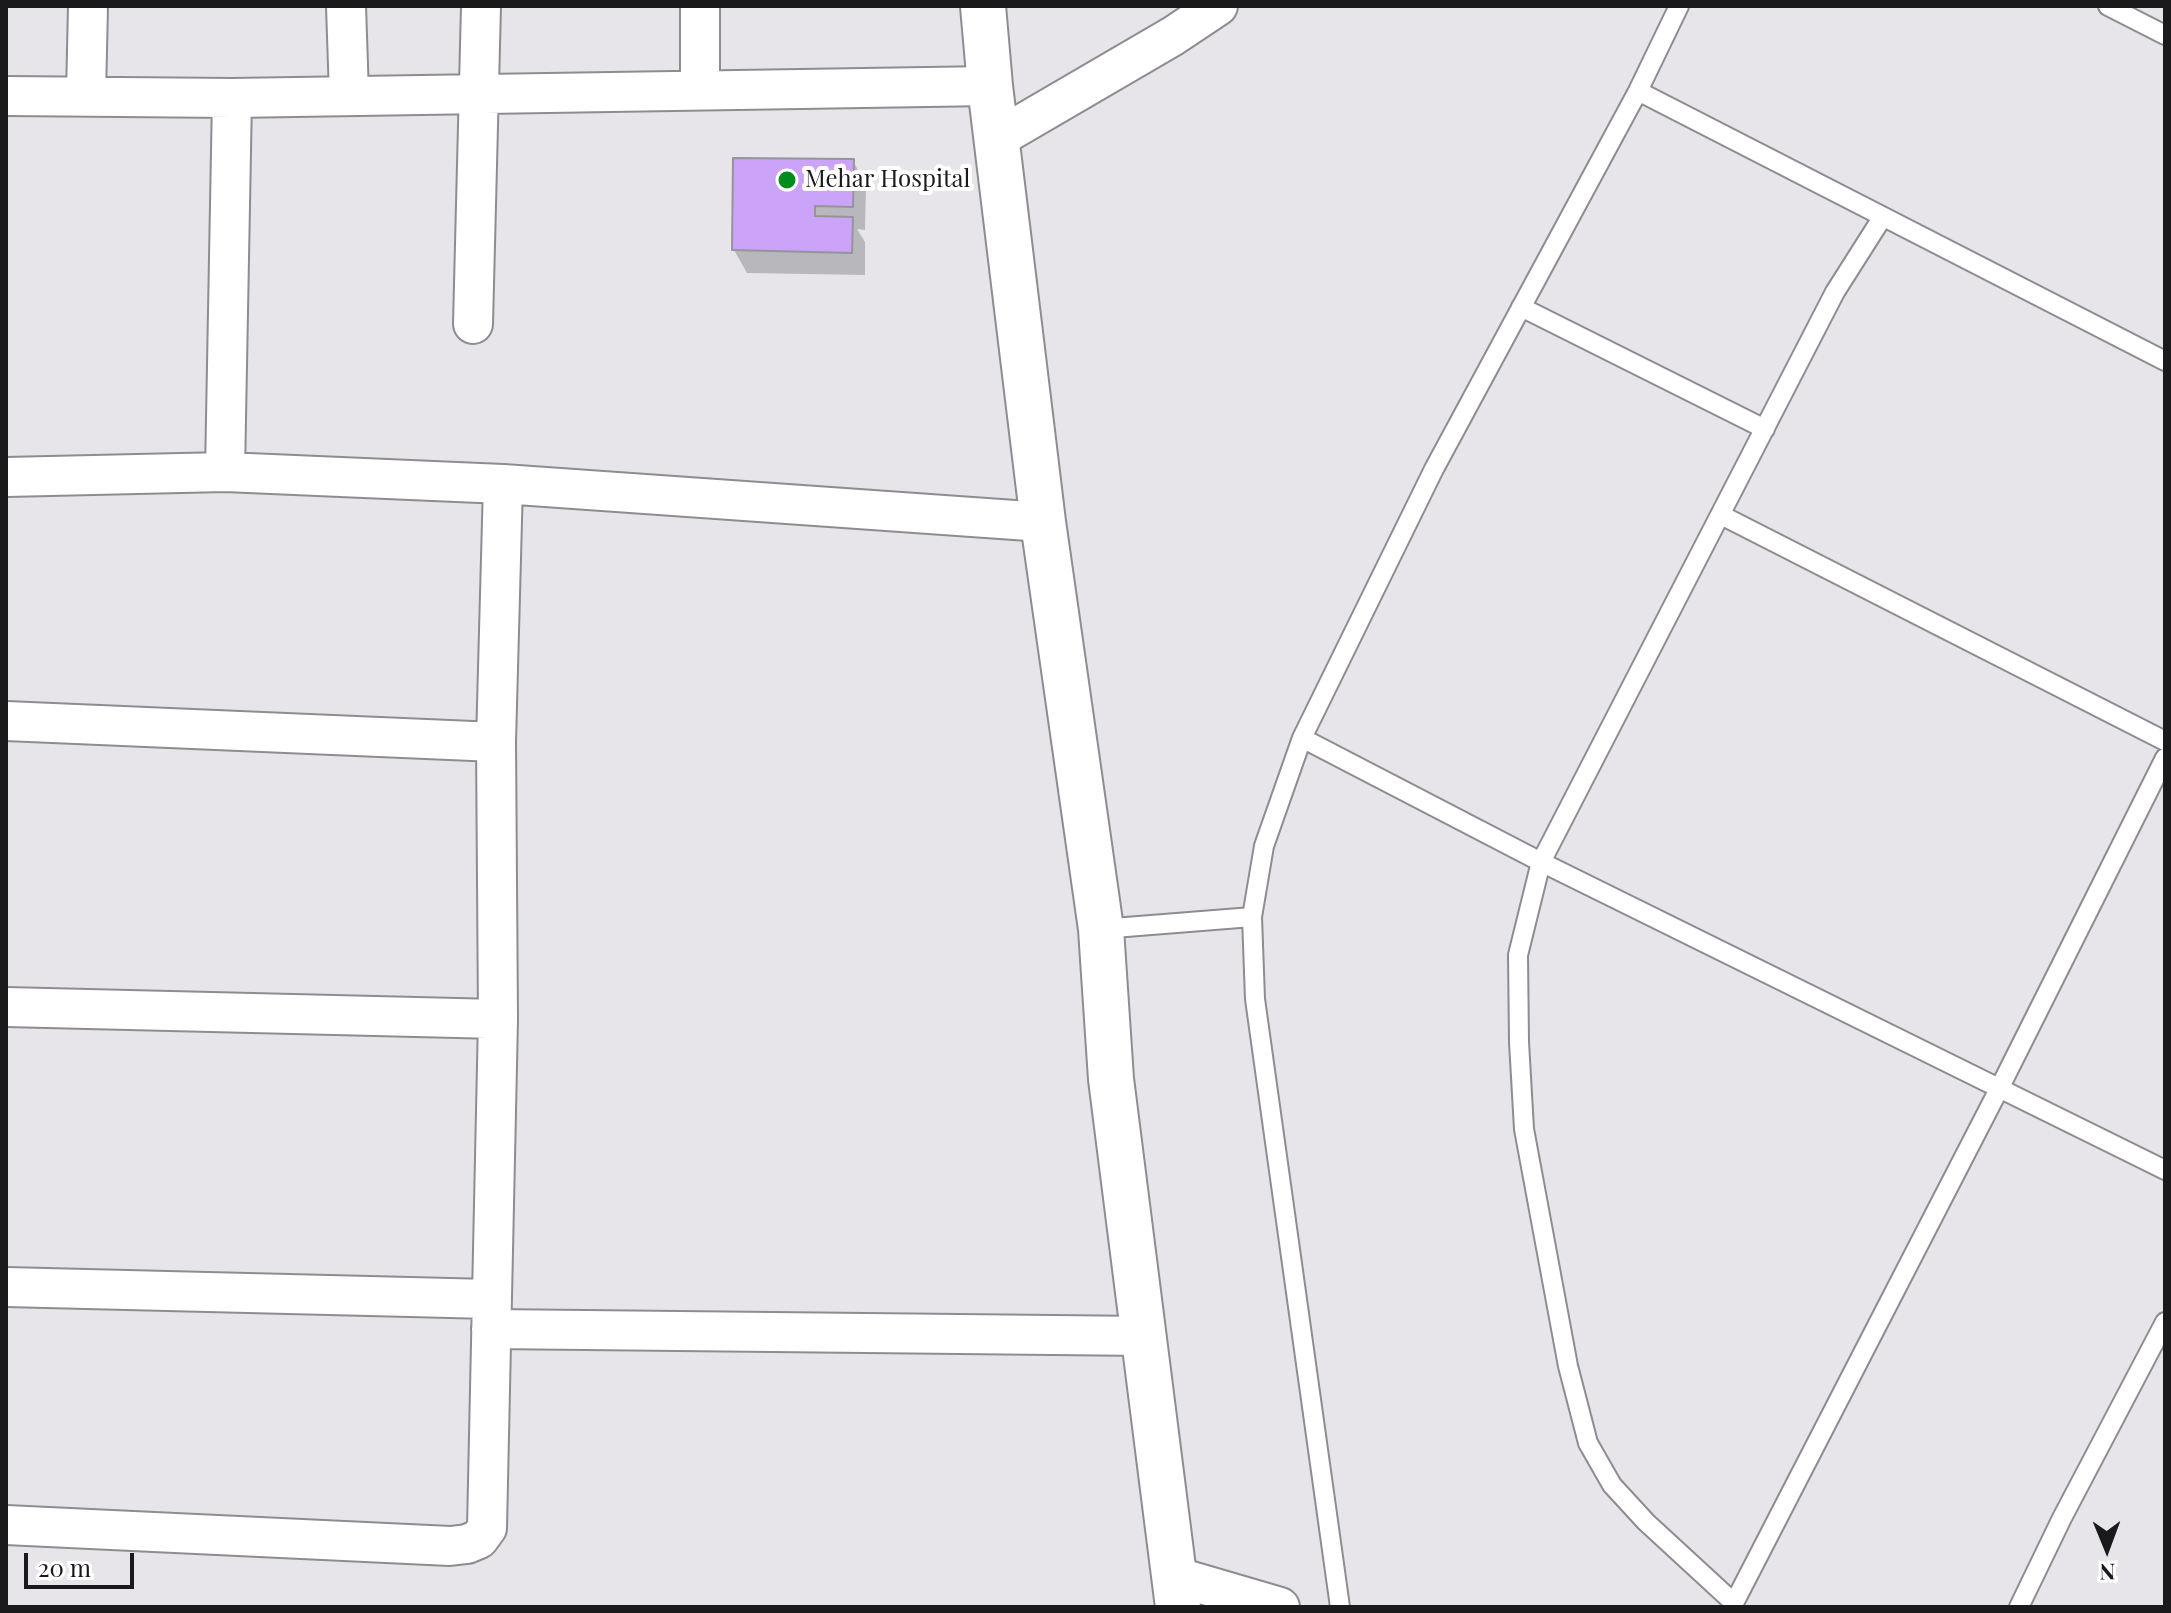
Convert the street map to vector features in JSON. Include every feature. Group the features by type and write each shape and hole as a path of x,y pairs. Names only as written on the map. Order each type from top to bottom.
{"street":[{"path":"86,95 88,6"},
{"path":"346,6 349,95"},
{"path":"473,324 481,6"},
{"path":"700,6 700,89"},
{"path":"983,6 1043,522 1101,929 1111,1079 1176,1591 1280,1607"},
{"path":"998,138 1173,36 1218,6"},
{"path":"6,96 232,98 990,86"},
{"path":"225,472 232,98"},
{"path":"6,477 225,472 503,484 1043,522"},
{"path":"6,1525 450,1546 479,1539 487,1528 498,1019 496,742 503,484"},
{"path":"6,721 496,742"},
{"path":"6,1007 498,1019"},
{"path":"6,1287 491,1314 1146,1336"}],"lane":[{"path":"1340,1607 1255,999 1252,917 1264,846 1302,738 1434,469 1638,91 1679,6"},
{"path":"2108,6 2165,35"},
{"path":"1638,91 2165,361"},
{"path":"1882,218 1835,292 1541,862 1518,955 1524,1129 1568,1366 1588,1443 1612,1485 1733,1605 1999,1089 2165,758"},
{"path":"1521,307 1765,429"},
{"path":"1721,515 2165,741"},
{"path":"1302,738 1541,862 2165,1170"},
{"path":"1101,929 1252,917"},
{"path":"2019,1607 2165,1322"}],"building":[{"path":"733,158 854,159 853,207 815,206 815,216 853,217 852,253 732,250"}],"place":[{"name":"Mehar Hospital","path":"787,180"}]}
